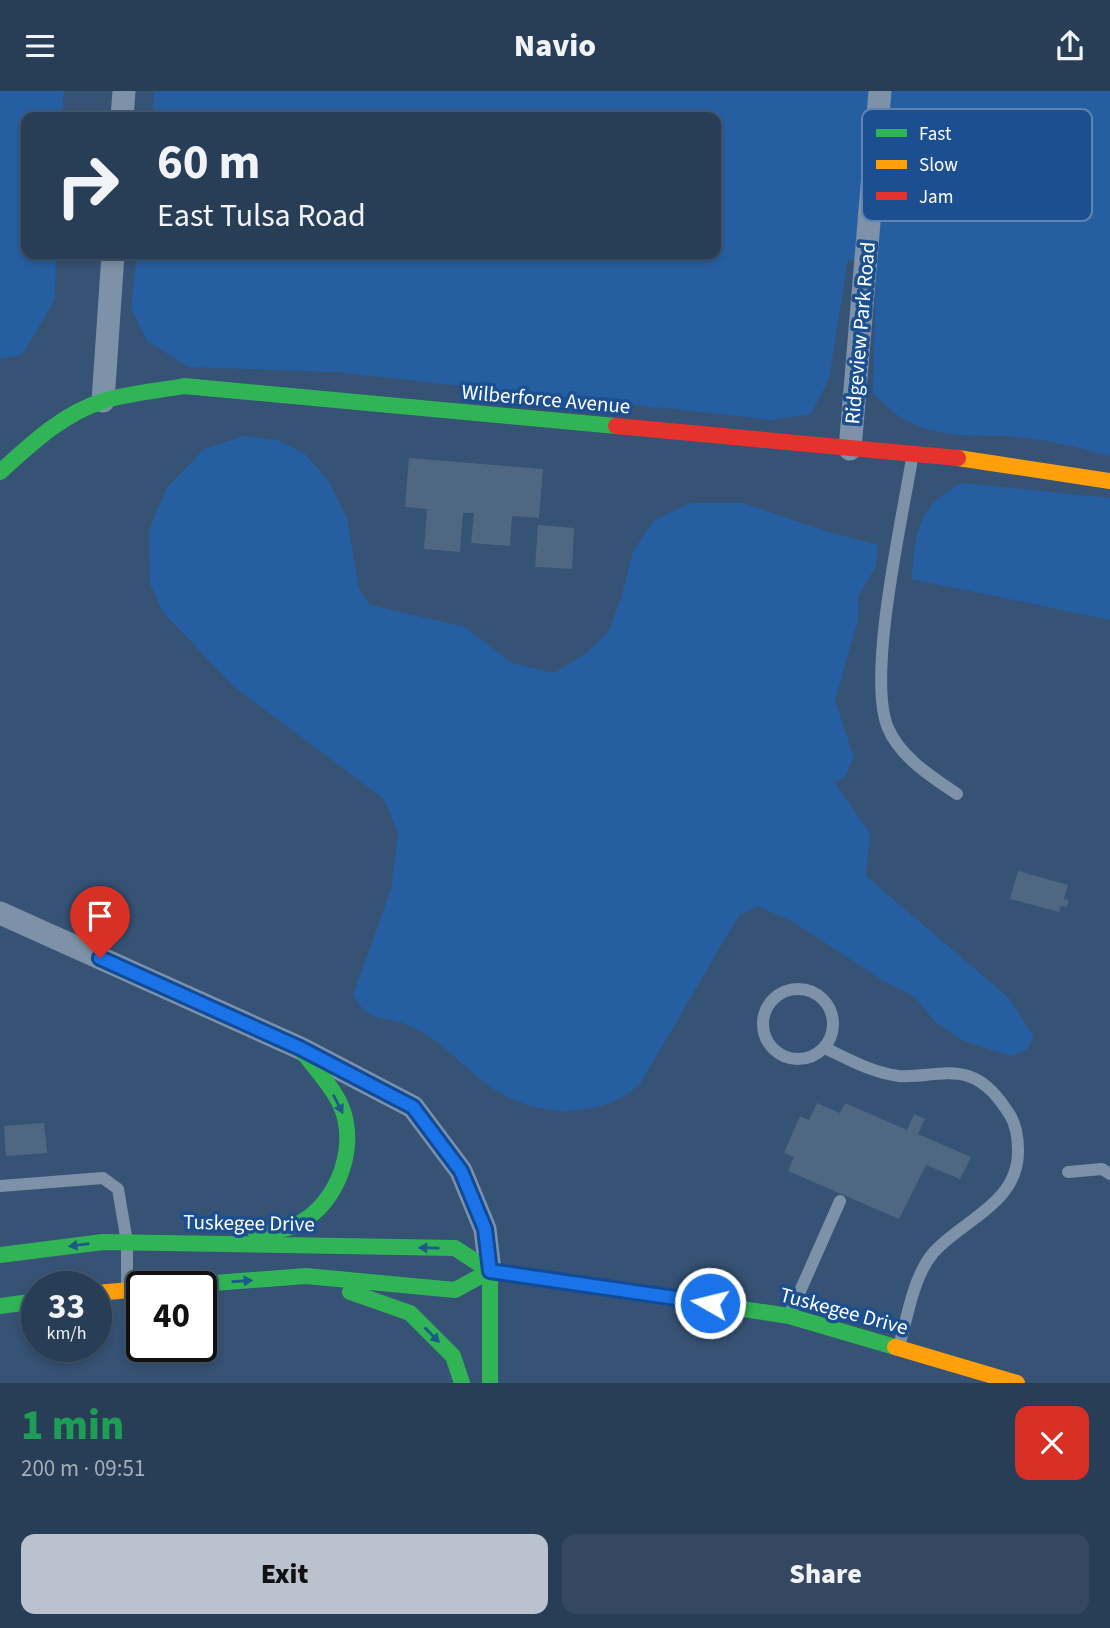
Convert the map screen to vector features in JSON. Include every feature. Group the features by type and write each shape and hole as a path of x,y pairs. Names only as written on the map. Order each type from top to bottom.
{"street":[{"path":"122,112 124,91"},
{"name":"Ridgeview Park Road","path":"878,109 880,91"},
{"name":"Ridgeview Park Road","path":"850,449 869,221"},
{"path":"103,401 113,259"},
{"name":"Wilberforce Avenue","path":"0,472 52,427 72,414 103,401 184,386 913,453 1019,465 1110,481"},
{"path":"0,913 300,1048 413,1107 461,1171 485,1229 490,1271 490,1383"},
{"path":"192,1243 233,1232 289,1228 317,1207 339,1177 346,1161 347,1141 342,1107 300,1048"},
{"name":"Tuskegee Drive","path":"0,1255 103,1242 455,1248 490,1271 789,1316 1017,1383"},
{"path":"217,1283 306,1276 455,1290 490,1271"},
{"path":"306,1276 410,1313 453,1356 462,1383"},
{"path":"0,1306 21,1303"}],"lane":[{"path":"913,453 882,652 880,704 888,730 899,747 957,794"},
{"path":"795,989 818,995 827,1003 834,1026 825,1048 816,1055 794,1059 774,1050 763,1031 766,1009 774,999 795,989"},
{"path":"825,1048 874,1070 900,1076 967,1076 985,1085 998,1097 1015,1130 1018,1164 1011,1183 996,1203 933,1253 922,1272 899,1347"},
{"path":"1068,1173 1102,1169 1110,1174"},
{"path":"0,1186 103,1178 118,1189 131,1271"},
{"path":"789,1316 840,1201"}],"shaded area":[{"path":"0,91 64,91 62,112 21,112 21,259 56,259 55,299 22,355 0,359"},
{"path":"154,91 1110,91 1110,456 1037,439 949,434 911,423 892,411 873,393 876,272 848,259 829,379 811,414 772,420 336,372 188,367 147,341 131,308 136,259 721,259 721,112 153,112"},
{"path":"244,436 277,440 304,453 328,480 347,519 359,589 370,605 465,627 512,663 554,673 585,654 608,632 621,598 633,551 654,520 691,503 743,503 829,532 878,545 876,566 858,597 858,619 835,701 854,757 845,777 834,782 870,833 866,876 1009,998 1034,1037 1027,1049 1011,1056 964,1041 935,1022 915,997 882,980 795,923 758,906 739,915 640,1084 625,1095 590,1108 553,1110 517,1101 489,1086 423,1032 365,1011 353,995 391,889 398,833 384,799 233,686 163,612 150,584 149,530 166,489 204,449"},
{"path":"962,483 1110,498 1110,620 912,579 917,534 928,510 936,500"}],"building":[{"path":"409,458 543,469 539,518 512,516 510,546 471,543 474,513 463,513 460,552 424,549 427,509 405,507"},
{"path":"538,525 574,528 572,569 535,567"},
{"path":"1018,871 1068,885 1064,899 1069,900 1067,907 1061,906 1059,912 1010,899"},
{"path":"817,1103 840,1113 845,1103 907,1130 914,1114 925,1119 918,1134 971,1157 960,1179 926,1165 899,1219 788,1171 794,1157 784,1153 800,1116 809,1120"},
{"path":"44,1123 47,1153 6,1156 4,1126"}],"traffic: fast":[{"path":"0,472 48,431 88,407 123,396 184,386 616,426"},
{"path":"255,1231 288,1228 318,1209 339,1178 345,1160 346,1123 341,1106 328,1083 300,1048"},
{"path":"0,1255 103,1242 455,1248 490,1271 789,1316 895,1347"},
{"path":"490,1271 490,1383"},
{"path":"217,1283 306,1276 455,1290 490,1271"},
{"path":"350,1292 410,1313 453,1356 462,1383"},
{"path":"0,1306 21,1303"}],"traffic: slow":[{"path":"958,458 1110,481"},
{"path":"112,1292 126,1290"},
{"path":"895,1347 1017,1383"}],"traffic: jam":[{"path":"616,426 958,458"}],"route":[{"path":"100,958 300,1048 413,1107 461,1171 485,1229 490,1271 710,1303"}]}
